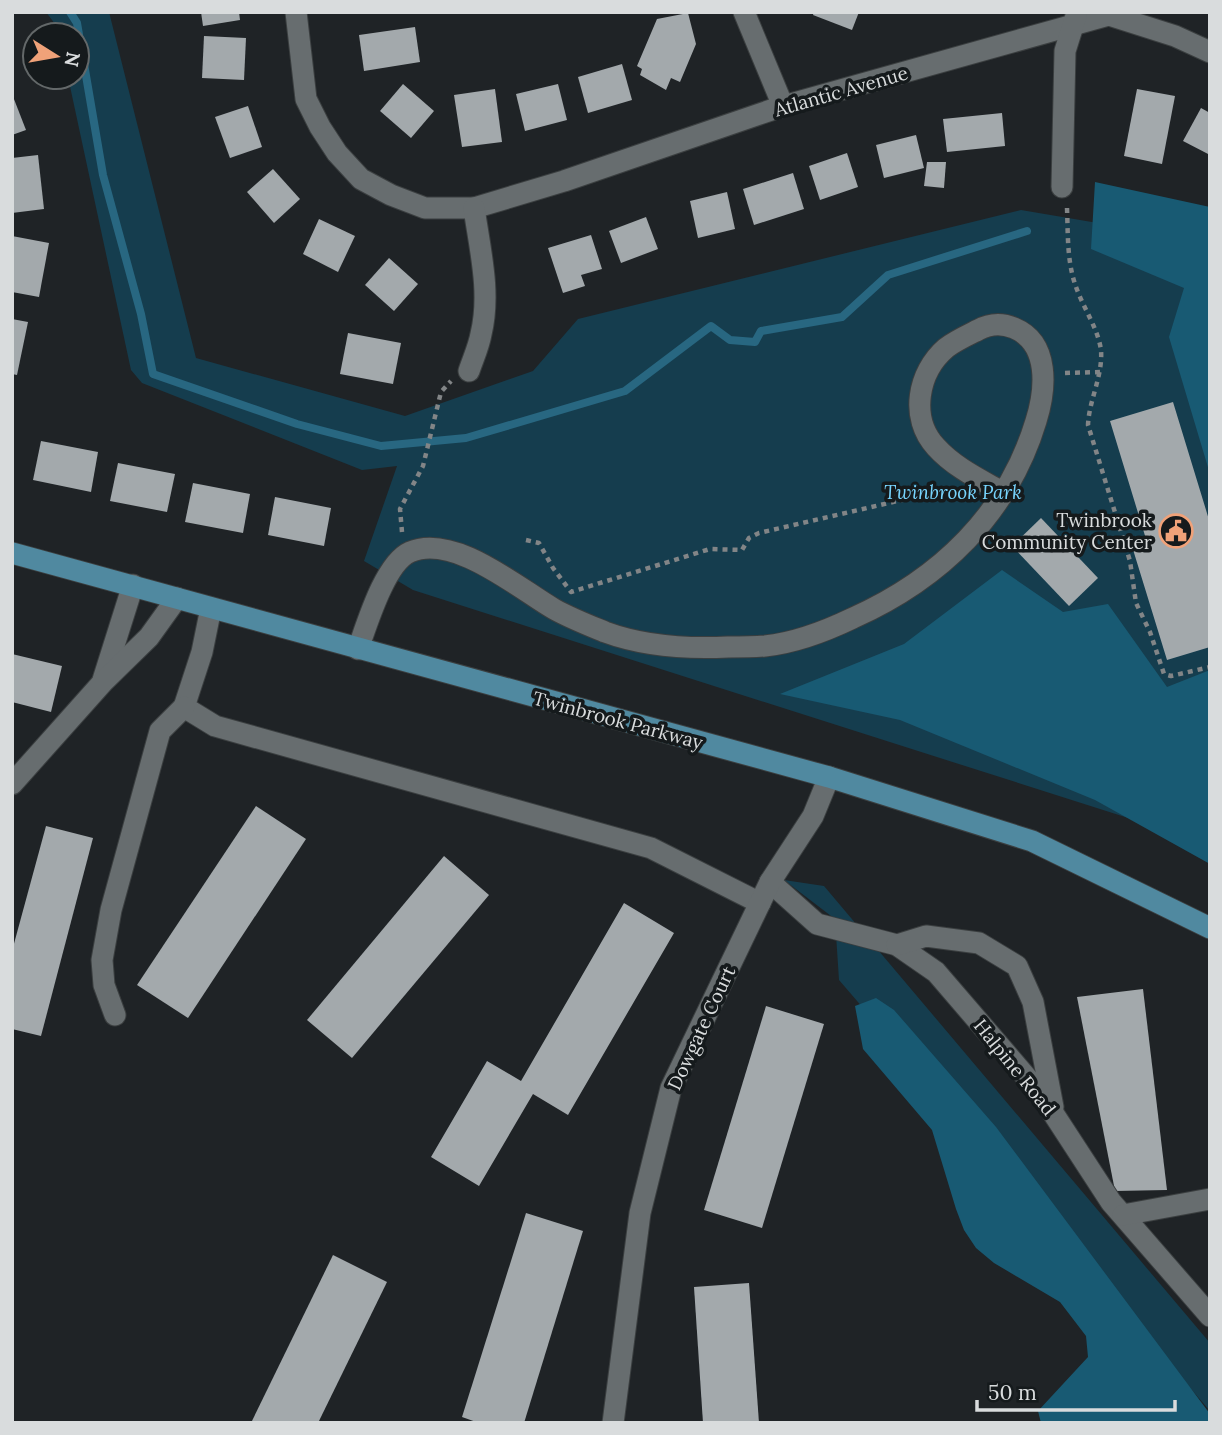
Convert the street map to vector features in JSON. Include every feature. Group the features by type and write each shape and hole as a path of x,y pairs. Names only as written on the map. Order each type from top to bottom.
{"main road":[{"name":"Twinbrook Parkway","path":"12,552 829,777 1032,841 1210,928"}],"street":[{"name":"Atlantic Avenue","path":"296,12 306,99 337,153 361,179 391,195 425,208 474,208 564,181 783,106 1074,19 1109,15 1175,36 1210,52"},
{"path":"744,12 783,106"},
{"path":"1062,187 1065,51 1074,19"},
{"path":"469,371 482,333 485,305 484,272 474,208"},
{"path":"358,649 387,578 396,564 408,552 434,547 478,562 557,611 608,633 657,644 712,648 768,646 827,630 876,608 918,583 951,557 969,539 1002,492 1017,468 1037,418 1043,373 1040,355 1031,339 1006,325 987,326 947,348 926,372 920,406 923,431 936,448 959,467 1002,492"},
{"path":"103,682 133,585"},
{"path":"12,784 103,682 149,636 177,598"},
{"path":"115,1015 104,985 102,960 111,910 160,731 184,707 202,652 211,608"},
{"path":"184,707 215,726 651,848 760,903"},
{"name":"Dowgate Court","path":"613,1423 640,1213 671,1088 770,881 813,816 829,777"},
{"name":"Halpine Road","path":"770,881 817,924 897,946 936,972 1040,1093 1111,1202 1210,1316"},
{"path":"897,946 926,936 979,943 1017,966 1033,1002 1055,1117"},
{"path":"1123,1215 1210,1199"}],"path":[{"path":"1062,187 1066,201 1070,265 1101,348 1100,372 1089,409 1088,425 1130,561 1136,603 1150,632 1164,674 1171,676 1210,667"},
{"path":"408,552 402,535 400,509 424,466 441,392 446,385 469,371"},
{"path":"1043,373 1100,372"},
{"path":"526,540 539,543 571,592 710,549 742,550 749,538 759,533 902,500"}],"green space":[{"name":"Twinbrook Park","path":"46,12 109,12 196,358 405,416 533,371 578,319 1021,210 1139,230 1210,272 1210,848 1191,838 413,590 364,561 397,466 362,470 142,383 131,370 71,91 91,91 91,21 53,21"},
{"path":"784,880 824,886 1210,1343 1210,1411 839,980 835,919"}],"shaded area":[{"path":"1095,182 1210,207 1210,474 1169,337 1184,288 1091,249"},
{"path":"1002,570 1063,612 1108,604 1167,687 1210,670 1210,864 1095,800 900,720 780,694 904,644"},
{"path":"876,998 894,1010 996,1127 1210,1414 1210,1423 1041,1423 1038,1411 1088,1357 1086,1336 1060,1302 994,1263 976,1248 964,1230 932,1130 863,1049 855,1006"}],"building":[{"path":"201,12 239,12 240,20 203,26"},
{"path":"814,12 859,12 852,30 813,15"},
{"path":"688,13 696,44 680,82 671,78 666,90 640,75 642,69 637,66 657,19"},
{"path":"415,27 420,62 364,71 359,35"},
{"path":"204,36 246,38 244,80 202,78"},
{"path":"622,64 632,100 588,113 578,77"},
{"path":"403,84 434,111 411,138 380,111"},
{"path":"558,84 567,120 525,131 516,94"},
{"path":"495,89 502,142 462,147 454,95"},
{"path":"1137,89 1175,96 1162,164 1124,156"},
{"path":"12,94 26,130 12,135"},
{"path":"248,106 262,147 230,158 215,117"},
{"path":"1201,108 1210,113 1210,155 1183,141"},
{"path":"1002,113 1005,146 947,152 943,119"},
{"path":"916,135 924,168 884,178 876,145"},
{"path":"847,153 858,187 820,200 809,166"},
{"path":"38,155 44,209 12,213 12,158"},
{"path":"927,162 946,162 944,188 924,186"},
{"path":"273,169 300,199 274,223 247,192"},
{"path":"793,173 804,209 754,225 743,189"},
{"path":"727,192 735,229 698,238 690,201"},
{"path":"646,217 658,249 621,263 609,231"},
{"path":"319,219 355,236 338,272 303,254"},
{"path":"591,235 602,269 581,275 585,286 563,293 548,248"},
{"path":"12,236 49,243 39,297 12,292"},
{"path":"389,258 418,284 394,311 365,285"},
{"path":"12,319 28,322 17,375 12,374"},
{"path":"348,333 401,343 393,384 340,374"},
{"name":"Twinbrook Community Center","path":"1173,402 1210,523 1210,647 1167,660 1131,543 1146,539 1110,421"},
{"path":"41,441 98,452 91,492 33,480"},
{"path":"118,463 175,474 167,512 110,501"},
{"path":"193,483 250,494 243,533 185,522"},
{"path":"275,497 331,508 324,546 268,535"},
{"path":"1041,518 1098,578 1069,606 1012,546"},
{"path":"12,654 62,666 51,712 12,702"},
{"path":"256,806 306,839 188,1018 137,985"},
{"path":"46,826 93,838 41,1036 12,1029 12,951"},
{"path":"444,856 489,895 352,1058 307,1020"},
{"path":"624,903 674,933 568,1115 533,1094 479,1186 431,1157 487,1061 521,1081"},
{"path":"1143,989 1167,1190 1115,1191 1077,997"},
{"path":"766,1006 824,1024 762,1228 704,1210"},
{"path":"526,1213 583,1231 524,1423 479,1423 462,1417"},
{"path":"333,1255 387,1282 318,1423 251,1423"},
{"path":"749,1283 759,1423 703,1423 694,1287"}],"waterway":[{"path":"70,12 77,23 103,175 141,314 153,374 297,424 381,446 466,438 625,391 711,326 730,340 755,342 761,331 842,317 888,275 1027,231"}],"place":[{"name":"Twinbrook Community Center","path":"1176,531"}]}
